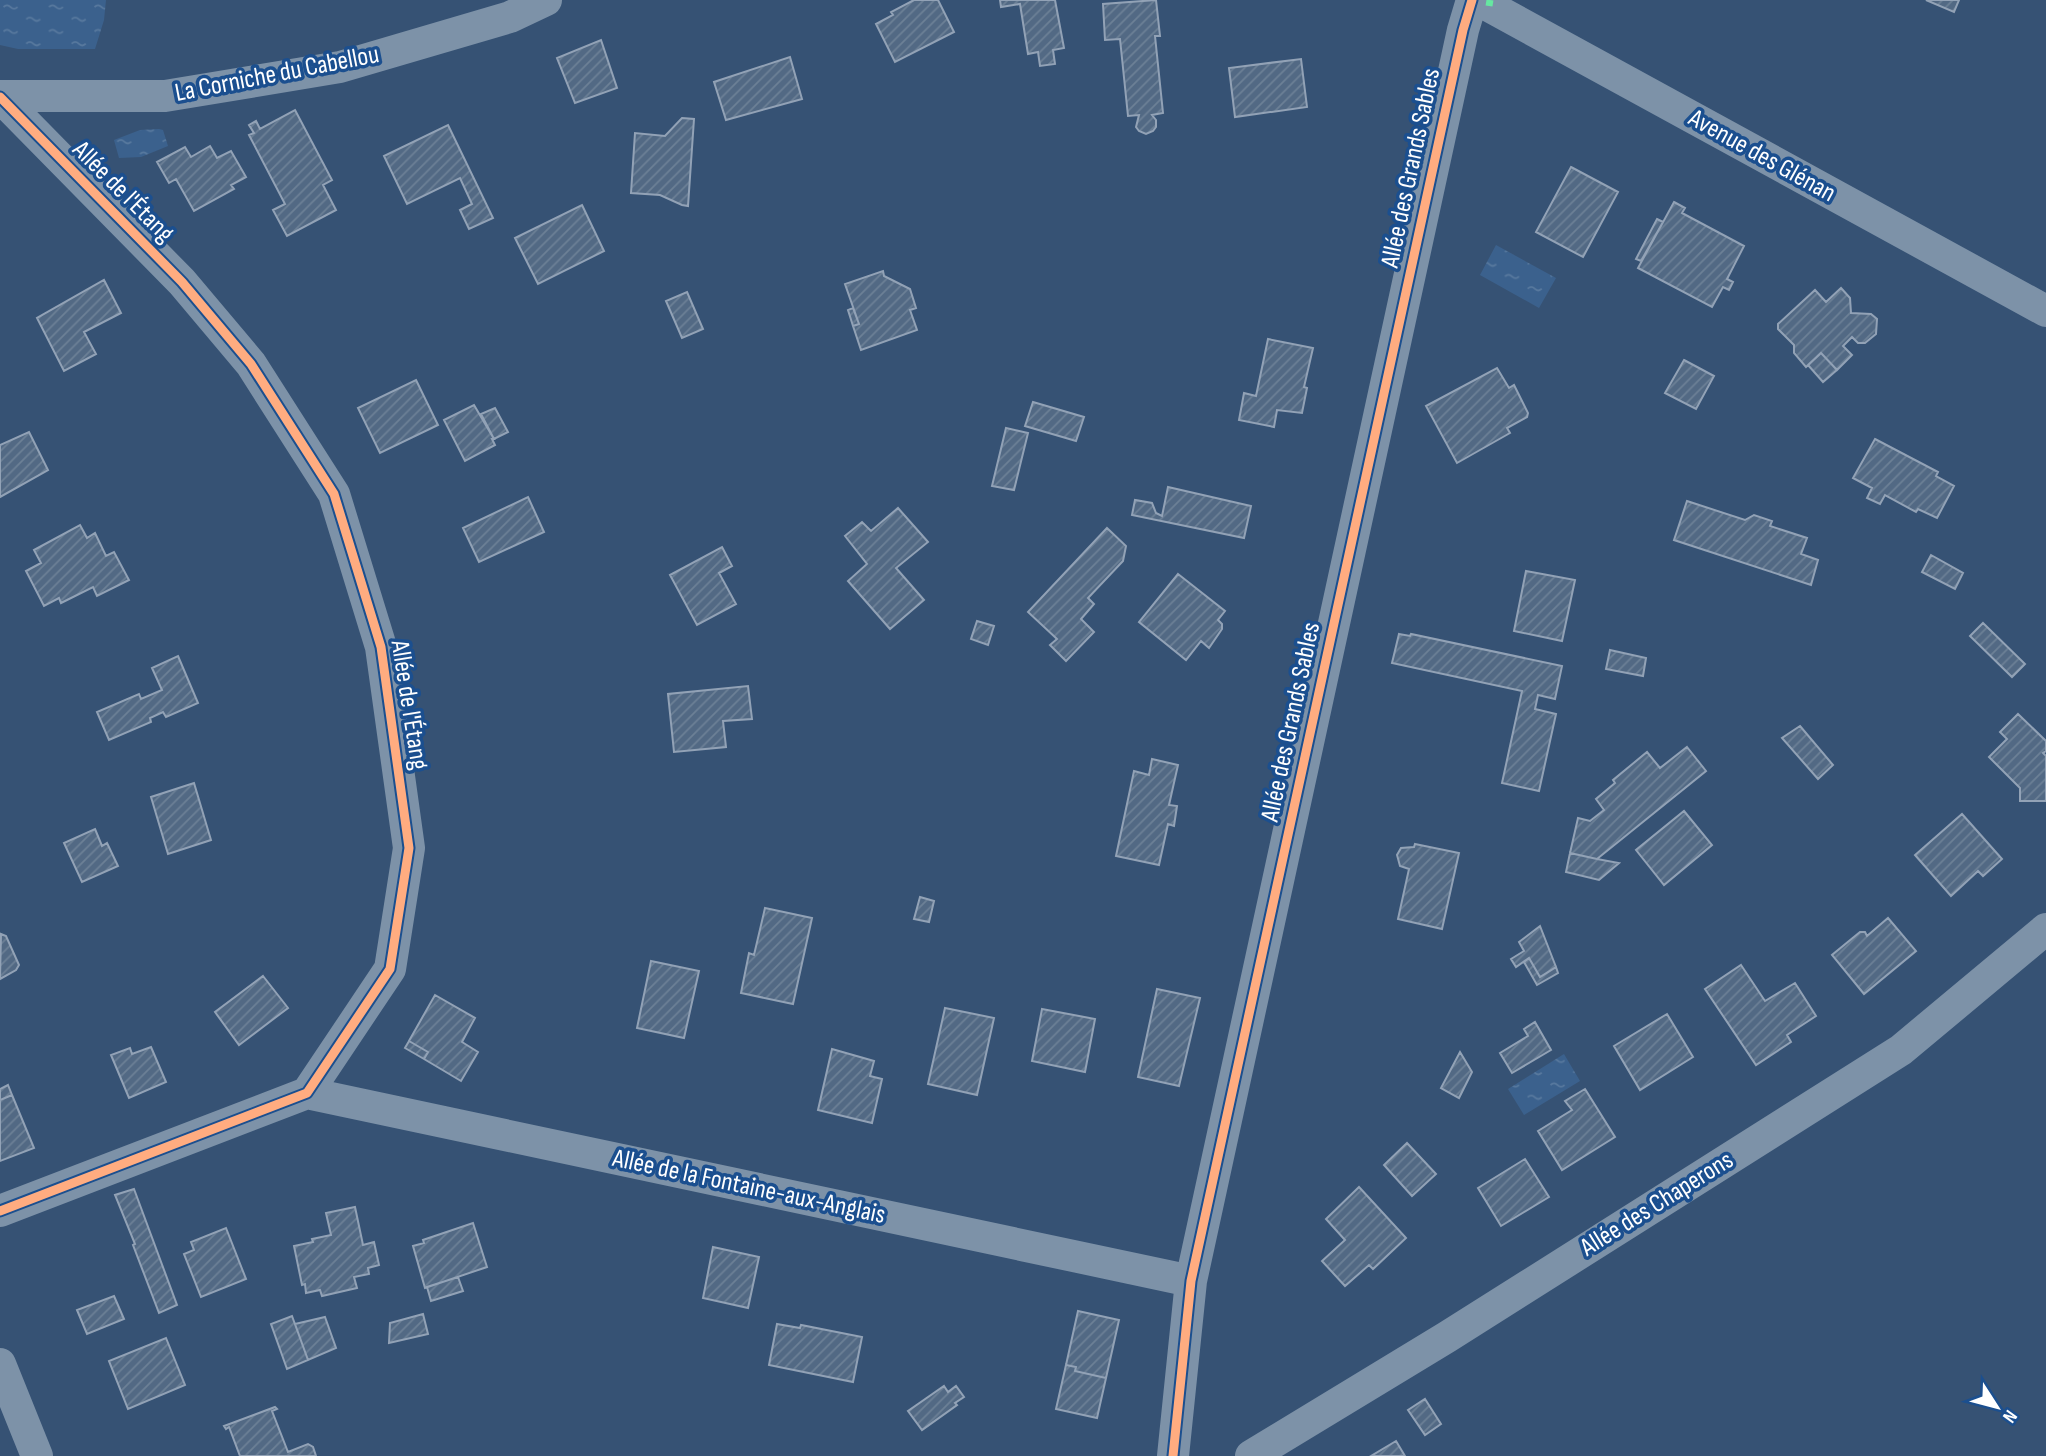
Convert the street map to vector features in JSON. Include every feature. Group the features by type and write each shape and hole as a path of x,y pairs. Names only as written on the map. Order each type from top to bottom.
{"street":[{"name":"La Corniche du Cabellou","path":"0,97 165,96 340,67 510,17 546,0"},
{"name":"Allée des Grands Sables","path":"1173,1456 1191,1282 1463,30 1472,0"},
{"name":"Avenue des Glénan","path":"1478,0 2046,311"},
{"name":"Allée de l'Étang","path":"0,97 182,282 251,364 334,494 381,647 409,848 390,969 307,1093"},
{"name":"Allée des Chaperons","path":"1251,1456 1447,1337 1901,1050 2046,929"},
{"name":"Allée de la Fontaine-aux-Anglais","path":"307,1093 1191,1282"},
{"path":"0,1211 307,1093"},
{"path":"0,1364 37,1456"}],"water":[{"path":"0,0 106,0 104,20 95,49 18,49 0,45"},
{"path":"140,130 163,130 168,146 141,157 119,158 114,140"},
{"path":"1496,245 1556,278 1539,308 1480,275"},
{"path":"1564,1054 1580,1081 1524,1115 1508,1089"}],"building":[{"path":"914,0 938,0 954,32 895,62 876,24 893,15 891,12"},
{"path":"1000,0 1055,0 1064,48 1053,50 1055,64 1040,66 1038,52 1028,54 1020,4 1001,7"},
{"path":"1156,0 1160,36 1155,36 1163,113 1152,115 1156,120 1156,127 1146,134 1136,127 1139,115 1128,116 1120,39 1105,40 1103,4"},
{"path":"1926,0 1959,0 1954,12"},
{"path":"601,40 617,88 575,103 557,58"},
{"path":"790,57 802,99 726,120 714,82"},
{"path":"1301,59 1307,107 1235,117 1229,68"},
{"path":"295,110 332,180 323,185 336,210 287,236 273,210 285,204 249,135 254,133 249,125 256,121 260,129"},
{"path":"682,118 694,119 688,206 660,195 631,193 635,133 665,136"},
{"path":"448,125 493,218 469,229 460,210 472,204 460,178 407,204 384,156"},
{"path":"210,146 217,158 231,151 246,177 231,185 234,189 194,211 176,179 169,183 157,162 185,147 191,157"},
{"path":"1571,167 1618,192 1583,257 1536,232"},
{"path":"1674,202 1685,208 1682,213 1744,246 1727,279 1733,282 1729,290 1723,287 1712,307 1638,268"},
{"path":"582,205 604,251 538,284 515,238"},
{"path":"1657,219 1663,222 1641,261 1636,259"},
{"path":"883,271 884,276 910,289 916,308 910,310 917,330 861,350 853,326 859,324 845,284"},
{"path":"104,280 121,313 84,332 96,354 64,371 37,318"},
{"path":"1841,288 1850,298 1851,313 1871,314 1877,319 1876,334 1865,343 1858,343 1852,337 1843,346 1852,355 1837,370 1821,353 1806,367 1794,353 1794,345 1778,329 1778,324 1815,290 1826,302"},
{"path":"687,292 703,329 682,338 666,301"},
{"path":"853,308 859,324 853,326 848,310"},
{"path":"1268,339 1313,348 1304,387 1307,388 1302,413 1277,410 1274,427 1239,420 1244,393 1256,396"},
{"path":"1821,353 1837,370 1823,382 1808,365"},
{"path":"1684,360 1714,376 1696,409 1665,393"},
{"path":"1497,368 1509,388 1514,385 1528,413 1527,417 1507,428 1510,433 1457,463 1426,406"},
{"path":"416,380 438,425 380,453 358,408"},
{"path":"1033,402 1084,417 1076,441 1025,426"},
{"path":"474,405 495,445 465,461 444,420"},
{"path":"495,408 508,432 494,439 481,414"},
{"path":"1006,428 1028,433 1014,490 992,486"},
{"path":"29,432 48,470 0,497 0,445"},
{"path":"1875,439 1938,472 1936,476 1954,486 1937,518 1918,509 1916,512 1885,495 1880,504 1867,498 1872,488 1853,478"},
{"path":"1168,487 1251,506 1244,538 1132,515 1135,500 1152,503 1156,513 1162,516"},
{"path":"528,497 544,532 479,562 463,528"},
{"path":"1687,501 1745,520 1754,515 1772,521 1770,526 1807,538 1801,554 1818,560 1811,585 1674,540"},
{"path":"898,508 928,542 896,568 924,600 890,629 848,581 867,564 845,536 862,522 871,531"},
{"path":"80,525 87,538 95,533 106,556 114,552 129,580 97,596 93,587 61,603 59,598 44,606 26,571 41,563 34,550"},
{"path":"1107,528 1126,546 1123,561 1088,598 1094,604 1081,619 1094,632 1066,661 1050,645 1057,639 1028,612"},
{"path":"722,547 732,566 719,573 736,604 697,625 670,575"},
{"path":"1931,555 1963,573 1955,589 1922,572"},
{"path":"1526,571 1575,580 1562,641 1514,631"},
{"path":"1178,574 1225,611 1218,620 1222,629 1209,648 1201,641 1186,660 1139,622"},
{"path":"977,621 994,626 988,645 971,639"},
{"path":"1983,623 2025,664 2012,677 1970,636"},
{"path":"1399,634 1411,634 1562,666 1555,699 1538,695 1535,709 1556,714 1539,791 1502,783 1522,691 1392,663"},
{"path":"1610,650 1646,658 1643,676 1606,669"},
{"path":"178,656 198,703 166,717 163,712 150,718 151,722 109,740 97,712 139,694 141,699 162,690 152,668"},
{"path":"748,686 752,719 723,721 726,747 674,752 668,694"},
{"path":"2018,714 2046,741 2046,751 2043,753 2046,756 2046,801 2020,801 2020,788 1989,757 2007,739 2000,732"},
{"path":"1800,726 1833,765 1818,779 1782,738"},
{"path":"1687,747 1706,771 1597,859 1570,853 1578,818 1590,821 1604,810 1596,799 1615,783 1613,780 1647,752 1660,768"},
{"path":"1152,759 1178,765 1169,805 1177,806 1174,826 1168,824 1159,865 1116,856 1134,771 1149,775"},
{"path":"194,783 211,840 168,854 151,797"},
{"path":"1684,811 1712,845 1664,885 1636,850"},
{"path":"1962,814 2002,859 1983,876 1978,871 1951,896 1915,855"},
{"path":"95,829 102,846 107,843 118,866 82,882 64,843"},
{"path":"1415,844 1459,853 1442,929 1398,919 1409,869 1400,866 1397,855 1401,848 1414,847"},
{"path":"1570,853 1619,863 1599,880 1566,872"},
{"path":"920,897 934,901 929,922 914,919"},
{"path":"765,908 812,918 793,1004 741,993 749,953 754,955"},
{"path":"1888,918 1916,951 1864,994 1832,955 1860,932 1865,932 1867,936"},
{"path":"1540,926 1556,967 1540,977 1529,958 1516,967 1511,959 1524,951 1519,942"},
{"path":"1,934 6,936 19,965 16,970 0,979"},
{"path":"1529,958 1540,977 1556,967 1558,973 1537,985 1524,962"},
{"path":"651,961 699,971 684,1038 637,1028"},
{"path":"1741,965 1765,1001 1795,983 1816,1016 1787,1035 1791,1042 1756,1065 1705,989"},
{"path":"263,976 288,1008 239,1045 215,1012"},
{"path":"1157,989 1200,998 1179,1086 1138,1077"},
{"path":"435,995 475,1018 462,1042 478,1052 461,1081 424,1059 428,1052 409,1041"},
{"path":"945,1008 994,1018 977,1095 928,1084"},
{"path":"1042,1009 1095,1019 1085,1072 1032,1061"},
{"path":"1667,1014 1693,1057 1640,1090 1614,1046"},
{"path":"1535,1022 1551,1050 1512,1073 1500,1053 1528,1036 1524,1029"},
{"path":"409,1041 428,1052 424,1059 405,1048"},
{"path":"151,1047 166,1082 129,1098 111,1055 130,1048 132,1054"},
{"path":"832,1049 874,1061 870,1076 882,1079 872,1123 818,1110"},
{"path":"1460,1052 1472,1072 1459,1098 1441,1088"},
{"path":"8,1085 12,1095 0,1100 0,1089"},
{"path":"1585,1089 1615,1137 1562,1170 1538,1131 1572,1110 1565,1101"},
{"path":"12,1095 34,1148 0,1161 0,1100"},
{"path":"1407,1143 1436,1174 1412,1196 1384,1165"},
{"path":"1525,1159 1549,1197 1501,1226 1478,1188"},
{"path":"1359,1187 1406,1238 1373,1269 1369,1265 1345,1286 1322,1261 1345,1240 1326,1219"},
{"path":"134,1189 177,1305 159,1313 115,1195"},
{"path":"355,1207 363,1245 374,1242 379,1265 368,1268 369,1274 354,1277 357,1288 322,1296 320,1290 306,1293 294,1246 331,1235 326,1213"},
{"path":"473,1223 487,1267 425,1288 413,1246"},
{"path":"226,1228 246,1279 201,1297 184,1254 194,1250 191,1242"},
{"path":"713,1247 759,1257 748,1308 703,1298"},
{"path":"458,1277 463,1291 431,1301 427,1287"},
{"path":"114,1296 124,1319 87,1334 77,1310"},
{"path":"1078,1311 1119,1320 1106,1378 1075,1371 1076,1367 1066,1365"},
{"path":"423,1314 428,1334 389,1343 390,1323"},
{"path":"292,1316 308,1360 287,1369 271,1324"},
{"path":"325,1317 336,1348 308,1360 295,1324"},
{"path":"777,1324 800,1328 801,1325 862,1337 853,1382 769,1365"},
{"path":"166,1338 185,1385 128,1409 109,1361"},
{"path":"1066,1365 1076,1367 1075,1371 1106,1378 1097,1418 1056,1409"},
{"path":"944,1386 948,1392 956,1386 964,1397 922,1430 908,1411"},
{"path":"1425,1399 1441,1424 1425,1435 1408,1410"},
{"path":"275,1407 277,1409 272,1411 288,1452 308,1444 313,1447 316,1456 240,1456 229,1427 226,1429 224,1426"},
{"path":"1396,1441 1405,1456 1371,1456"}],"marked path":[{"path":"1489,6 1490,0"}],"cycle path":[{"path":"1173,1456 1191,1281 1463,30 1472,0"},
{"path":"0,97 182,282 251,364 334,494 381,647 409,848 390,969 307,1093 0,1211"}]}
